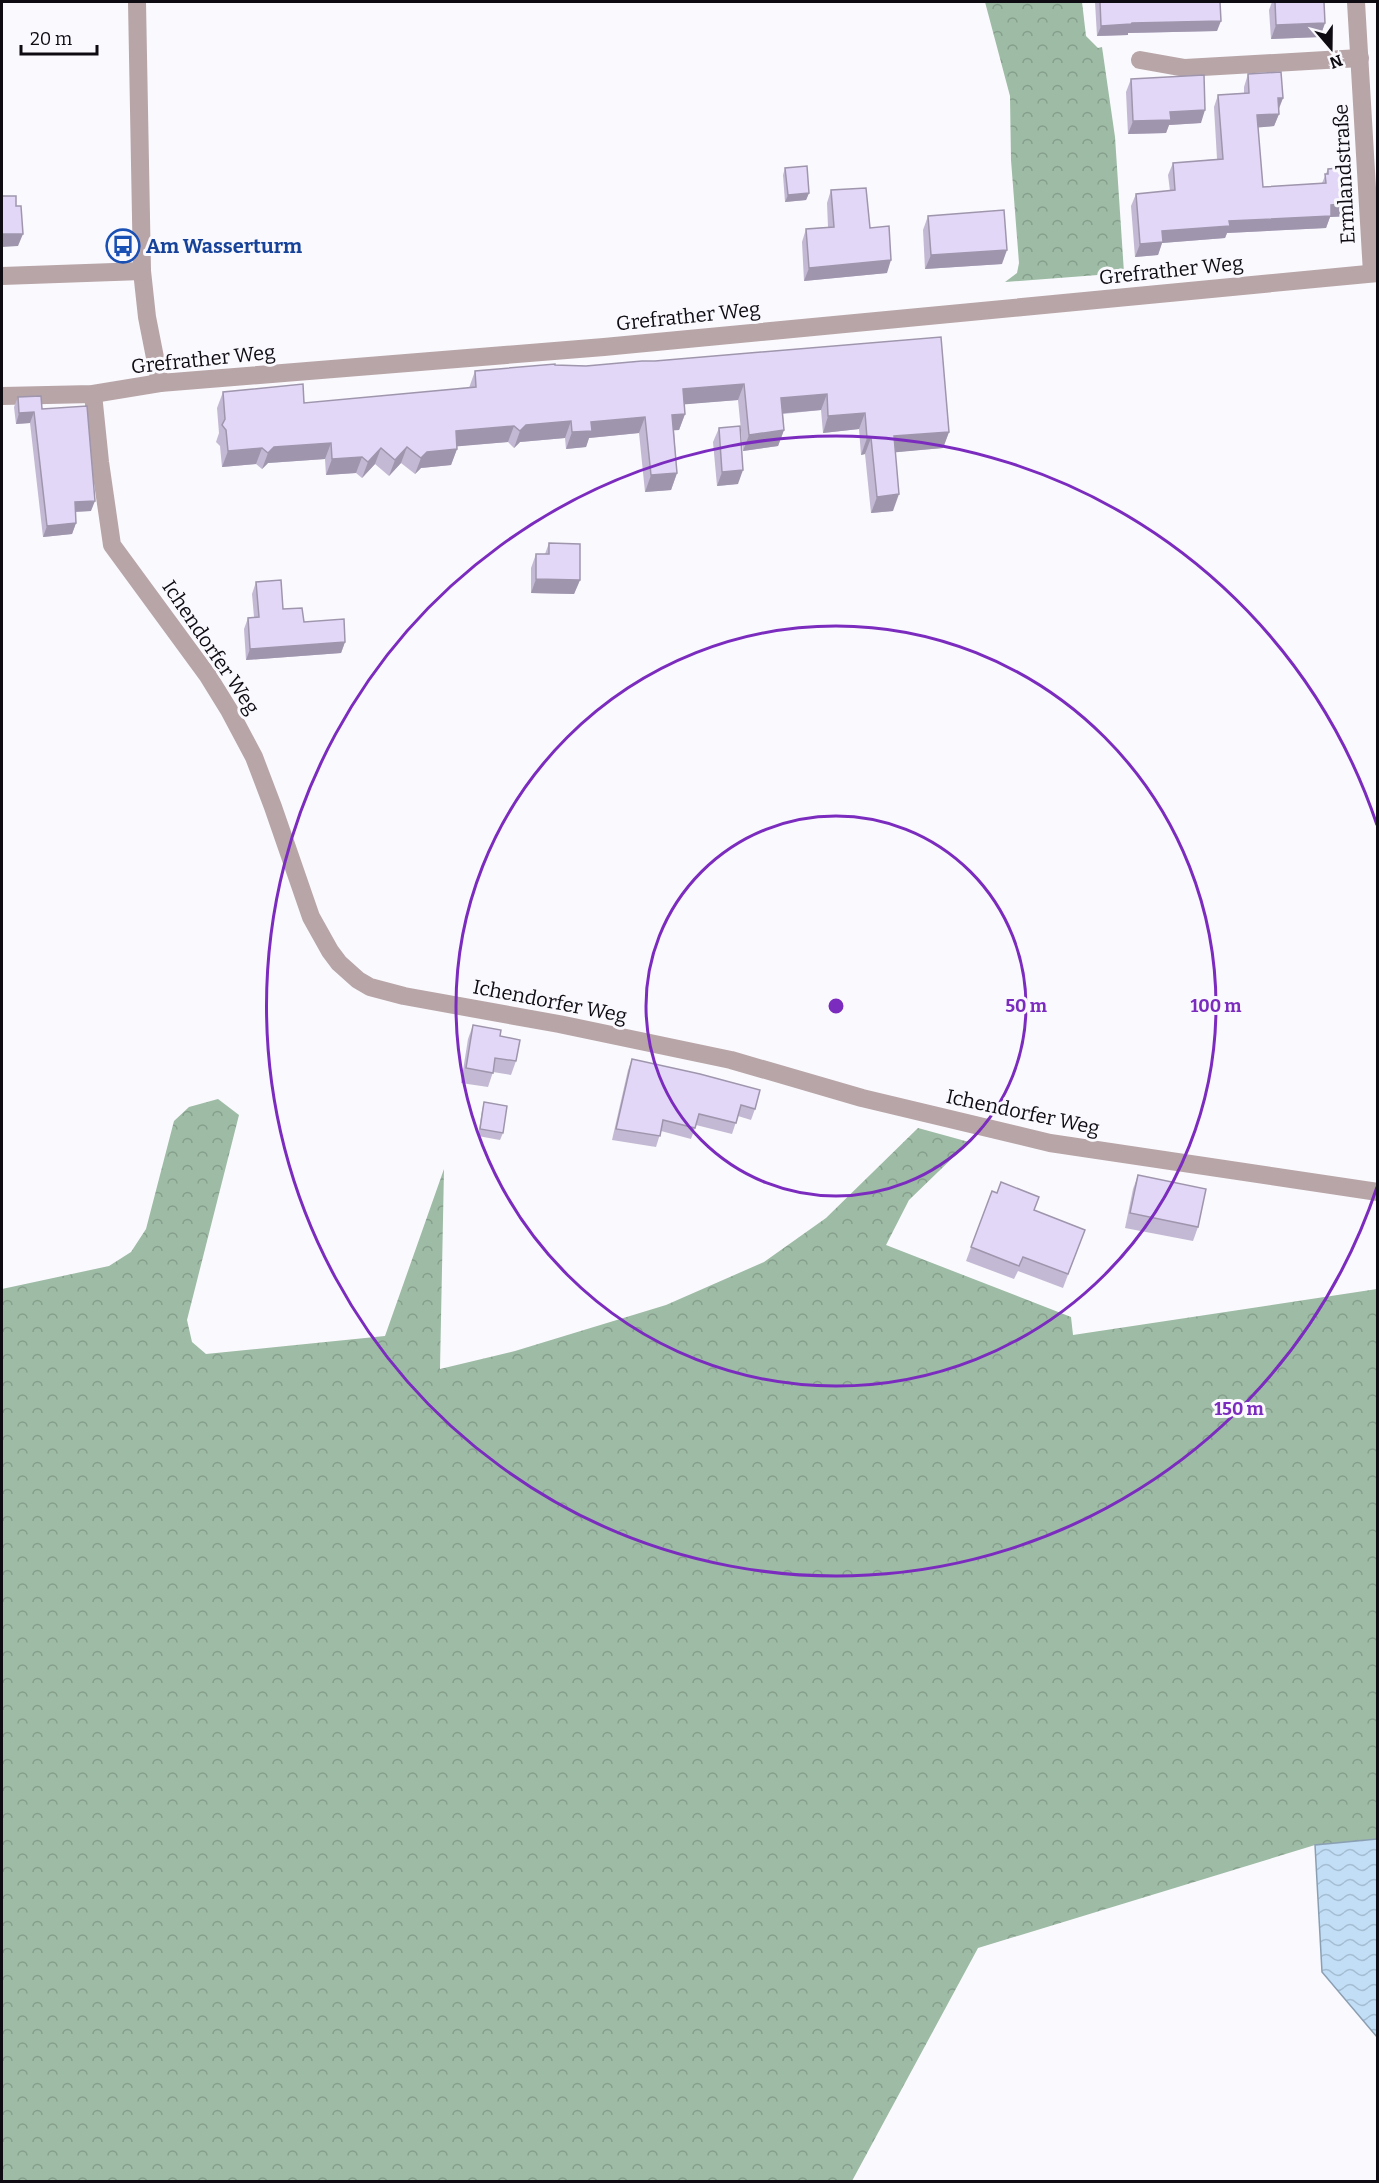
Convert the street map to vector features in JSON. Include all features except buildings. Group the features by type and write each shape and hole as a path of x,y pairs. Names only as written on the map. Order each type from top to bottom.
{"street":[{"path":"137,2 142,271 147,317 160,383"},
{"name":"Ermlandstraße","path":"1356,2 1375,273"},
{"path":"1140,60 1185,68 1360,58"},
{"path":"2,276 142,271"},
{"name":"Grefrather Weg","path":"2,396 93,394 160,383 604,347 1375,273"},
{"name":"Ichendorfer Weg","path":"93,394 112,545 208,676 234,717 254,757 311,917 334,957 358,980 370,987 404,996 559,1024 731,1060 862,1098 1050,1143 1377,1192"}],"green space":[{"path":"985,2 1082,2 1086,36 1098,48 1102,47 1115,137 1124,273 1005,282 1017,273 1019,263 1011,160 1010,96"},
{"path":"218,1099 239,1115 187,1320 192,1342 206,1354 385,1336 444,1169 440,1369 515,1351 666,1305 764,1262 826,1218 918,1128 969,1142 909,1200 886,1245 1071,1317 1073,1335 1377,1289 1377,1839 1315,1845 978,1948 852,2181 2,2181 2,1289 109,1266 131,1252 146,1229 174,1121 189,1107"}],"water":[{"path":"1378,1839 1377,2037 1322,1972 1315,1845"}],"place":[{"name":"Am Wasserturm","path":"123,246"}]}
